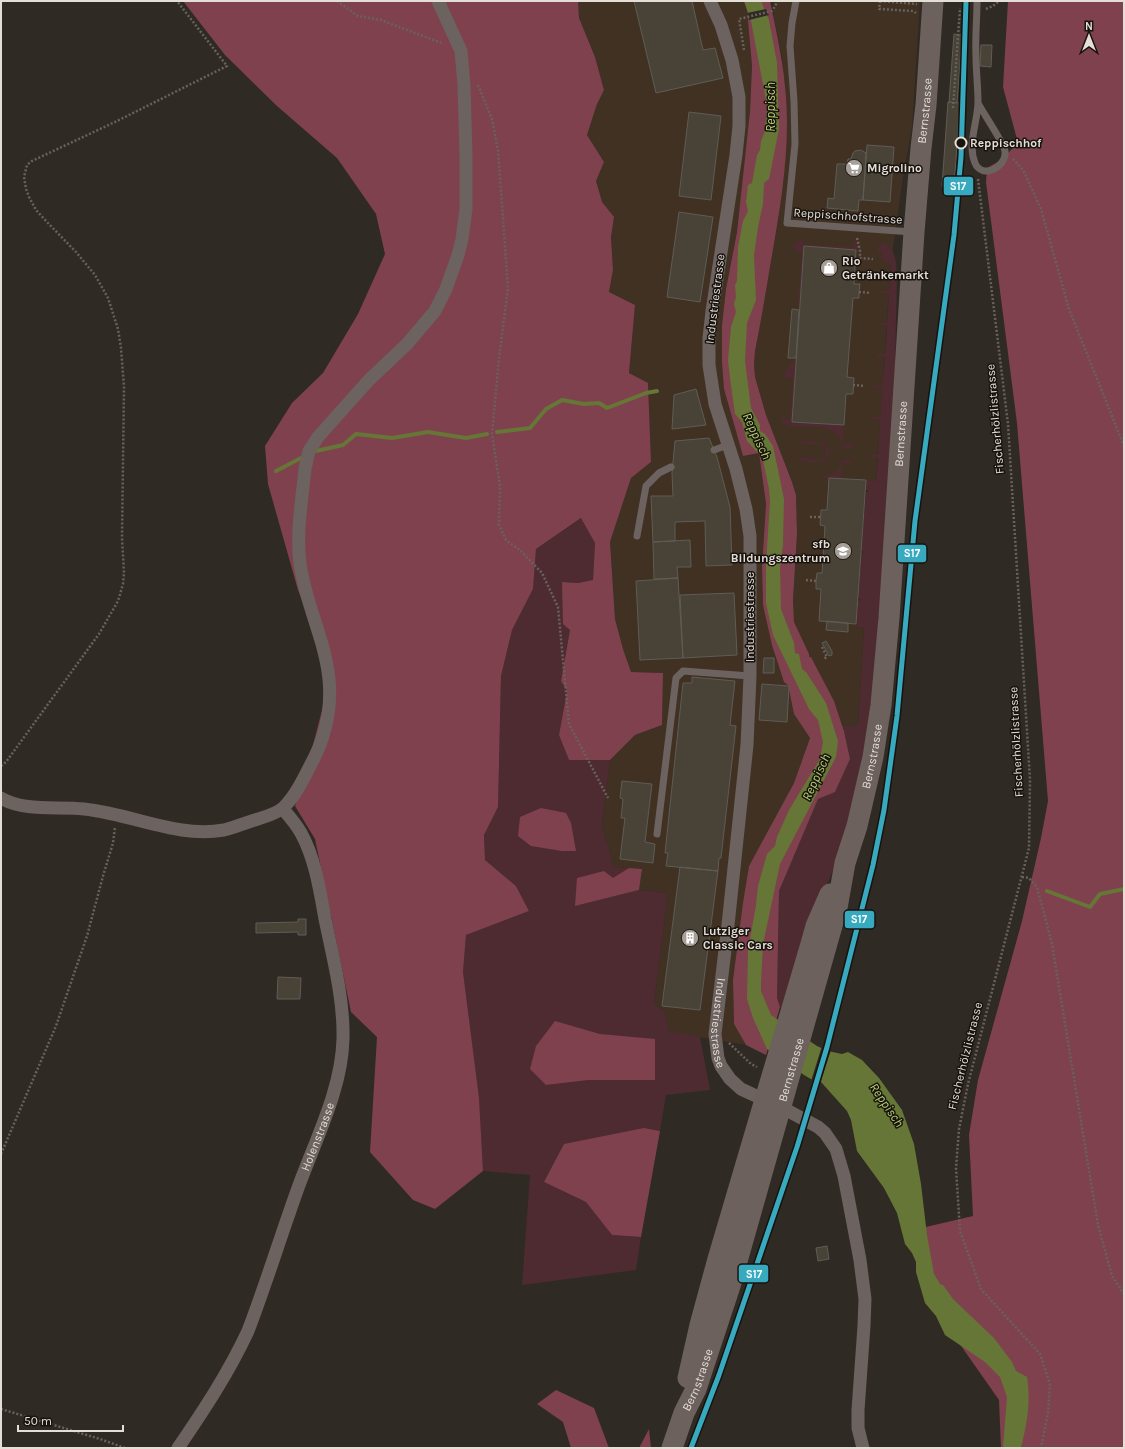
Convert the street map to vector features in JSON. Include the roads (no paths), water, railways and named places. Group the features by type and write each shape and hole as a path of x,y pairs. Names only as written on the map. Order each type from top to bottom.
{"main road":[{"name":"Bernstrasse","path":"672,1448 684,1413 696,1389 728,1294 773,1103 775,1067 797,1021 837,908 845,863 864,797 873,757 881,705 889,618 914,232 926,105 924,6"}],"street":[{"path":"1,798 9,802 23,805 85,809 116,814 164,827 207,832 233,827 283,809 314,759 324,734 330,707 327,661 304,585 300,562 299,541 307,459 315,441 328,426 369,380 399,353 422,328 441,301 452,274 462,239 466,209 466,139 461,51 438,1"},
{"name":"Industriestrasse","path":"710,1 721,25 732,60 739,96 739,126 736,155 712,311 709,338 709,365 715,404 742,486 750,536 750,676 747,745 715,1034 718,1058 730,1080 744,1091 773,1103 818,1128 825,1133 836,1149 844,1176 860,1260 865,1299 858,1410 858,1428 863,1448"},
{"name":"Holenstrasse","path":"178,1448 226,1375 248,1331 291,1207 325,1117 339,1074 341,1062 344,1038 341,1007 313,863 302,834 283,809"}],"lane":[{"name":"Reppischhofstrasse","path":"796,1 790,46 795,144 787,223 914,232"},
{"path":"977,1 976,56 978,103 974,130 974,159 977,167 985,170 992,170 1001,164 1005,158 1005,153 1002,143 978,103"},
{"path":"714,450 728,444"},
{"path":"637,536 646,486 659,473 671,467"},
{"path":"658,834 676,678 683,671 750,676"}],"water":[{"name":"Reppisch","path":"744,1 761,1 769,20 777,63 779,129 769,179 764,183 763,204 754,255 756,300 747,323 745,361 751,408 760,425 760,431 765,434 773,446 784,499 783,545 780,567 781,609 794,643 795,653 799,654 802,669 806,672 826,703 838,741 836,757 780,864 763,944 761,991 771,1015 817,1046 828,1051 842,1054 848,1052 862,1060 879,1078 902,1110 914,1144 934,1274 940,1284 943,1285 953,1299 994,1338 1012,1362 1016,1371 1027,1377 1029,1396 1028,1413 1021,1448 1003,1448 1007,1397 1000,1377 985,1362 945,1335 936,1316 925,1303 916,1272 916,1262 912,1253 905,1244 897,1213 884,1188 857,1151 851,1120 847,1111 821,1082 816,1082 804,1075 767,1049 753,1018 747,999 748,951 758,886 767,854 775,846 777,837 789,810 820,759 823,742 818,720 809,709 773,635 766,603 766,563 770,501 769,489 762,455 757,452 747,441 742,422 735,414 728,360 731,327 736,312 734,304 736,297 735,285 737,281 738,247 743,221 748,211 746,202 748,185 752,183 757,155 760,150 761,141 765,131 767,106 751,21"}],"waterway":[{"path":"497,432 530,428 546,409 562,400 584,404 599,403 607,408 646,393 657,391"},
{"path":"316,451 343,445 356,434 392,438 428,432 466,438 487,434"},
{"path":"276,471 301,458"},
{"path":"1047,891 1090,907 1100,894 1124,889"}],"place":[{"name":"Reppischhof","path":"961,143"},
{"name":"Migrolino","path":"854,168"},
{"name":"Rio Getränkemarkt","path":"829,268"},
{"name":"sfb Bildungszentrum","path":"843,551"},
{"name":"Lutziger Classic Cars","path":"690,938"}]}
